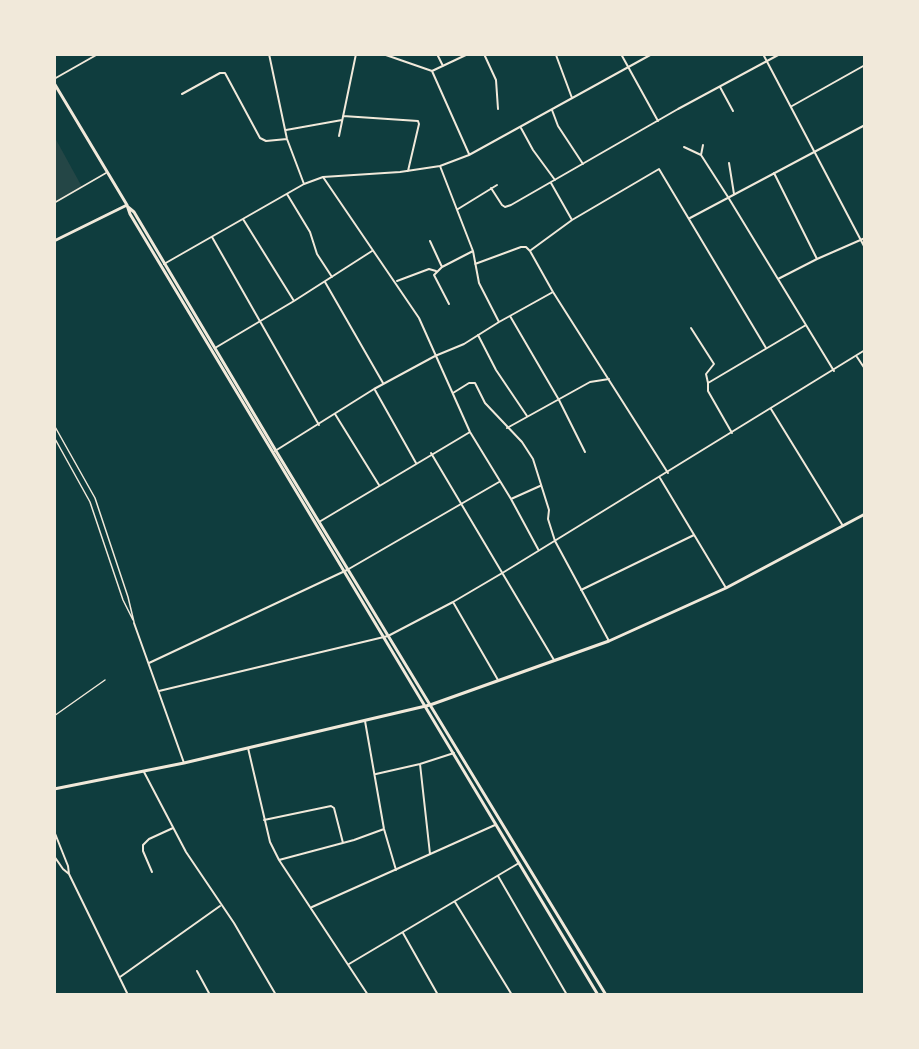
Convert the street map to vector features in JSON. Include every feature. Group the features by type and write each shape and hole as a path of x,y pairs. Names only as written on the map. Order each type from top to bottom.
{"street":[{"path":"54,79 98,54"},
{"path":"269,54 287,139 304,184"},
{"path":"339,136 356,54"},
{"path":"383,54 432,71 468,54"},
{"path":"437,54 442,66"},
{"path":"484,54 496,80 498,109"},
{"path":"621,54 658,121"},
{"path":"164,264 304,184 323,177 408,171 440,166 469,155 652,54"},
{"path":"764,54 865,248"},
{"path":"491,188 502,205 505,207 512,205 780,54"},
{"path":"556,55 572,98"},
{"path":"791,107 865,65"},
{"path":"432,71 469,155"},
{"path":"182,94 220,73 225,73 260,138 266,141 287,139"},
{"path":"54,84 127,206 129,214 345,571 430,705 606,995"},
{"path":"720,87 733,111"},
{"path":"552,109 558,126 583,165"},
{"path":"285,130 343,118 418,121 408,171"},
{"path":"689,219 865,125"},
{"path":"520,127 533,150 555,180"},
{"path":"701,155 703,145"},
{"path":"684,147 701,155 834,370"},
{"path":"729,163 734,194"},
{"path":"440,166 473,251 479,283 499,322"},
{"path":"530,251 572,220 659,169 766,348"},
{"path":"54,204 107,173"},
{"path":"773,173 817,259"},
{"path":"323,177 372,251 396,281 419,318 470,432 539,550"},
{"path":"551,183 572,220"},
{"path":"458,209 497,185"},
{"path":"287,194 310,232 317,254 332,277"},
{"path":"54,242 127,206"},
{"path":"127,206 134,212 274,452 319,522 345,571"},
{"path":"243,219 294,302"},
{"path":"212,237 319,425"},
{"path":"778,279 865,238"},
{"path":"430,241 442,267"},
{"path":"475,264 521,247 526,247 530,251 553,292 668,473"},
{"path":"215,348 294,302 372,251"},
{"path":"449,304 434,275 442,267 473,251"},
{"path":"396,281 429,269 436,271"},
{"path":"325,282 384,384"},
{"path":"274,452 374,389 435,356 464,344 553,292"},
{"path":"510,316 559,400 585,452"},
{"path":"708,383 806,325"},
{"path":"691,327 714,364 706,374 708,391 732,433"},
{"path":"478,335 496,370 527,416"},
{"path":"159,691 386,637 504,572 865,351"},
{"path":"856,356 865,369"},
{"path":"507,428 590,382 609,379"},
{"path":"453,393 469,383 475,383 485,403 522,442 533,459 549,510 548,519 555,541 609,641"},
{"path":"374,389 417,463"},
{"path":"771,409 843,526"},
{"path":"335,414 379,486"},
{"path":"54,425 95,498 128,597 134,623"},
{"path":"319,522 470,432"},
{"path":"54,437 90,502 123,600 149,663 184,763"},
{"path":"432,453 555,662"},
{"path":"660,478 726,588"},
{"path":"149,663 345,571 499,482"},
{"path":"511,499 540,486"},
{"path":"54,789 144,772 425,707 609,641 726,588 865,514"},
{"path":"580,591 694,535"},
{"path":"453,602 499,681"},
{"path":"386,637 425,707 598,995"},
{"path":"54,716 105,681"},
{"path":"365,722 384,829 396,870"},
{"path":"248,748 270,842 279,860 368,995"},
{"path":"375,774 420,764 454,753"},
{"path":"420,764 430,854"},
{"path":"144,772 186,852 234,923 276,995"},
{"path":"264,820 331,806 334,808 343,843"},
{"path":"312,908 496,824"},
{"path":"152,872 143,845 149,839 173,828"},
{"path":"279,860 343,843 384,829"},
{"path":"54,831 69,874 128,995"},
{"path":"54,856 69,874"},
{"path":"349,964 519,863"},
{"path":"498,876 567,995"},
{"path":"455,902 512,995"},
{"path":"120,977 221,906"},
{"path":"403,933 438,995"},
{"path":"197,971 210,995"}],"shaded area":[{"path":"54,136 82,187 54,203"}]}
